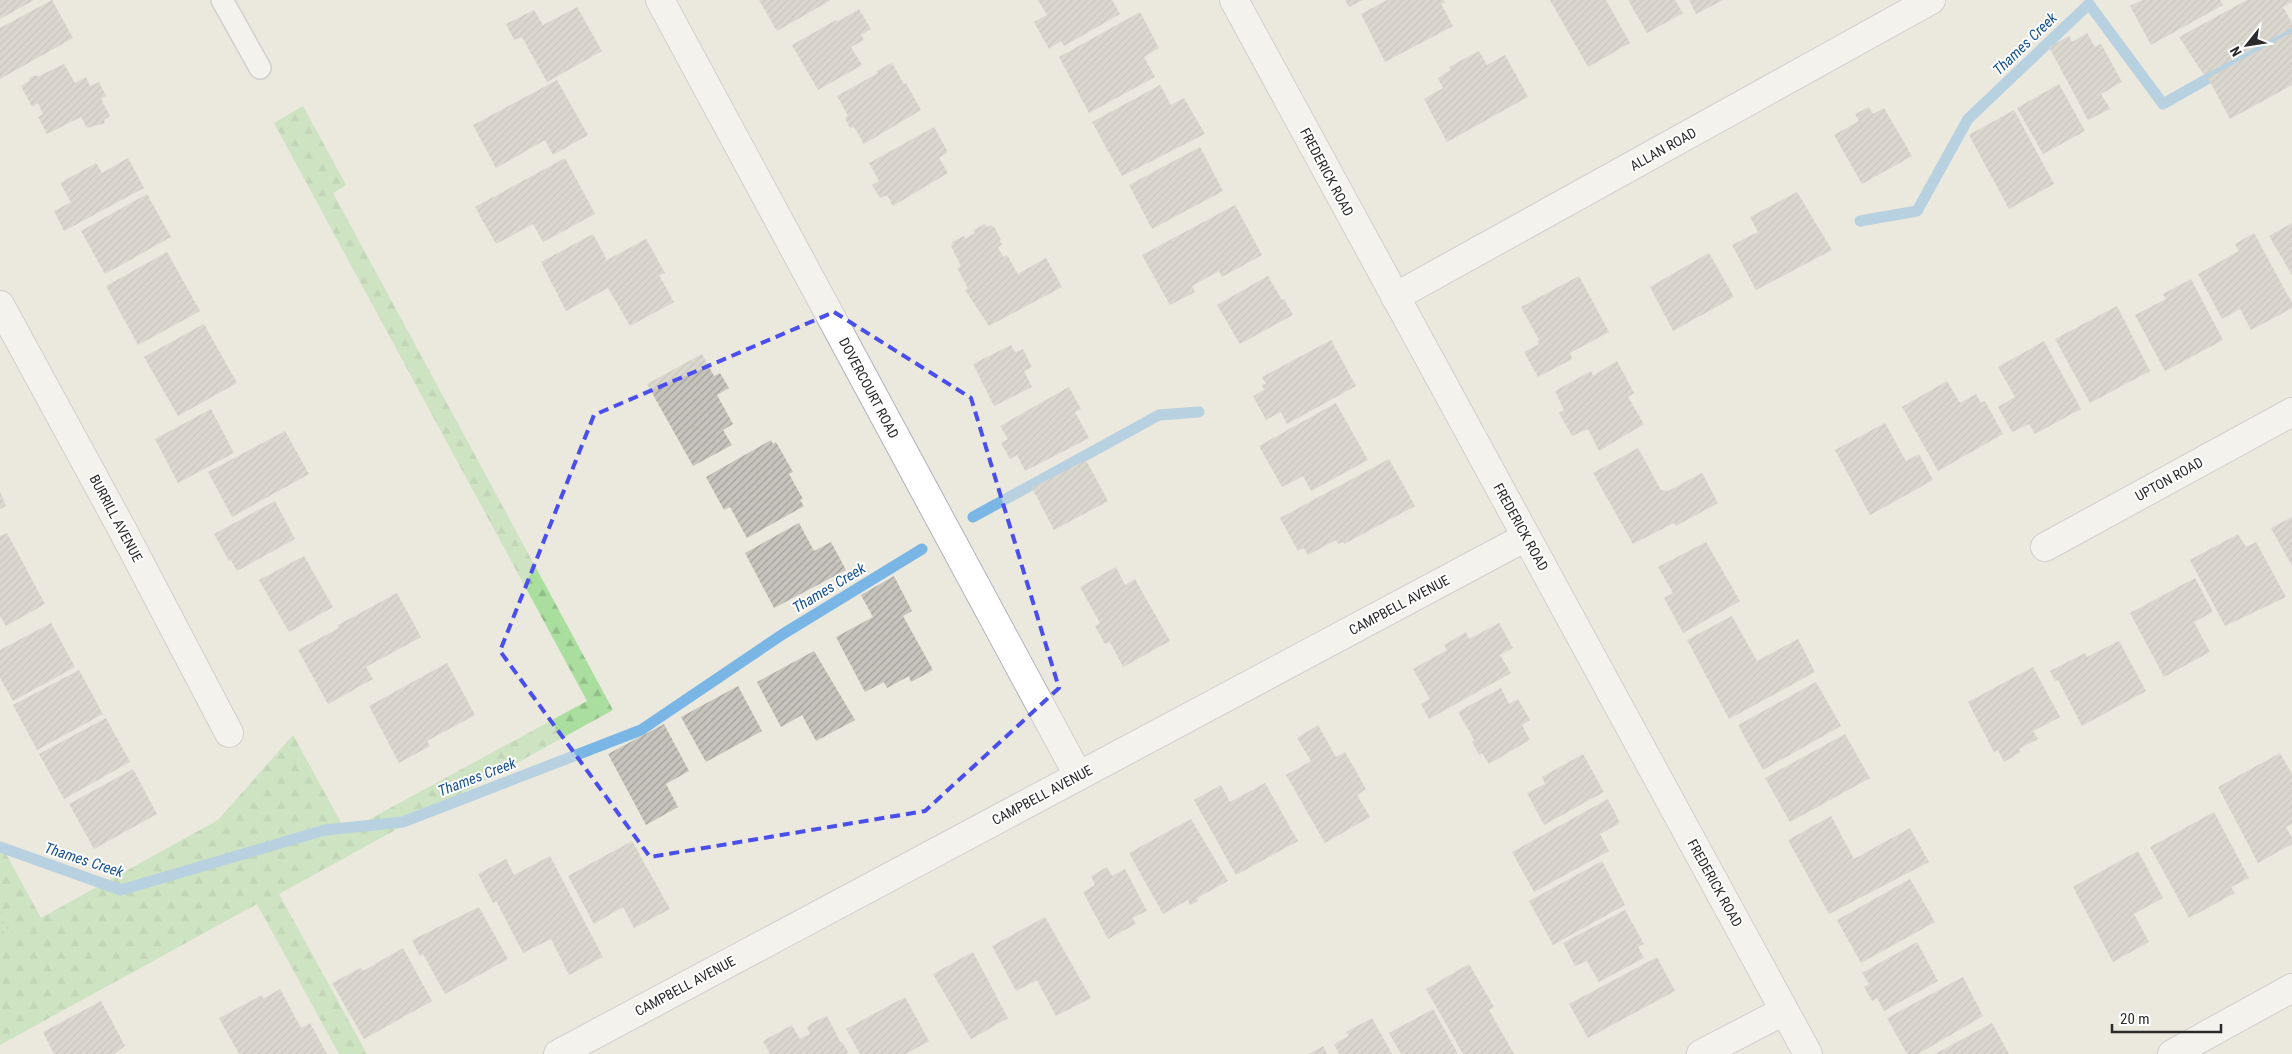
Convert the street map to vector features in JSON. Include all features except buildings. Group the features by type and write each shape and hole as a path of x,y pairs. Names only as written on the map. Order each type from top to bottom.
{"street":[{"name":"DOVERCOURT ROAD","path":"660,0 1078,775"},
{"name":"FREDERICK ROAD","path":"1234,0 1808,1054"},
{"name":"ALLAN ROAD","path":"1395,297 1931,0"},
{"name":"BURRILL AVENUE","path":"0,305 122,529 229,733"},
{"name":"UPTON ROAD","path":"2045,547 2292,412"},
{"name":"CAMPBELL AVENUE","path":"558,1054 1526,537"},
{"path":"2172,1054 2292,988"},
{"path":"1701,1054 1784,1011"}],"lane":[{"path":"222,0 260,68"}],"highlighted area":[{"path":"834,312 971,398 1059,688 925,811 650,857 500,651 594,415"}],"green space":[{"path":"303,106 346,185 333,193 613,710 279,894 367,1054 339,1054 257,904 0,1045 0,843 41,918 218,820 293,735 346,832 587,701 274,123"},
{"path":"0,908 13,932 0,940"}],"waterway":[{"name":"Thames Creek","path":"1860,221 1917,211 1968,119 2089,4 2163,104 2292,31"},
{"name":"Thames Creek","path":"973,517 1159,415 1199,412"},
{"name":"Thames Creek","path":"0,847 121,890 325,830 403,822 641,730 783,634 922,549"}]}
